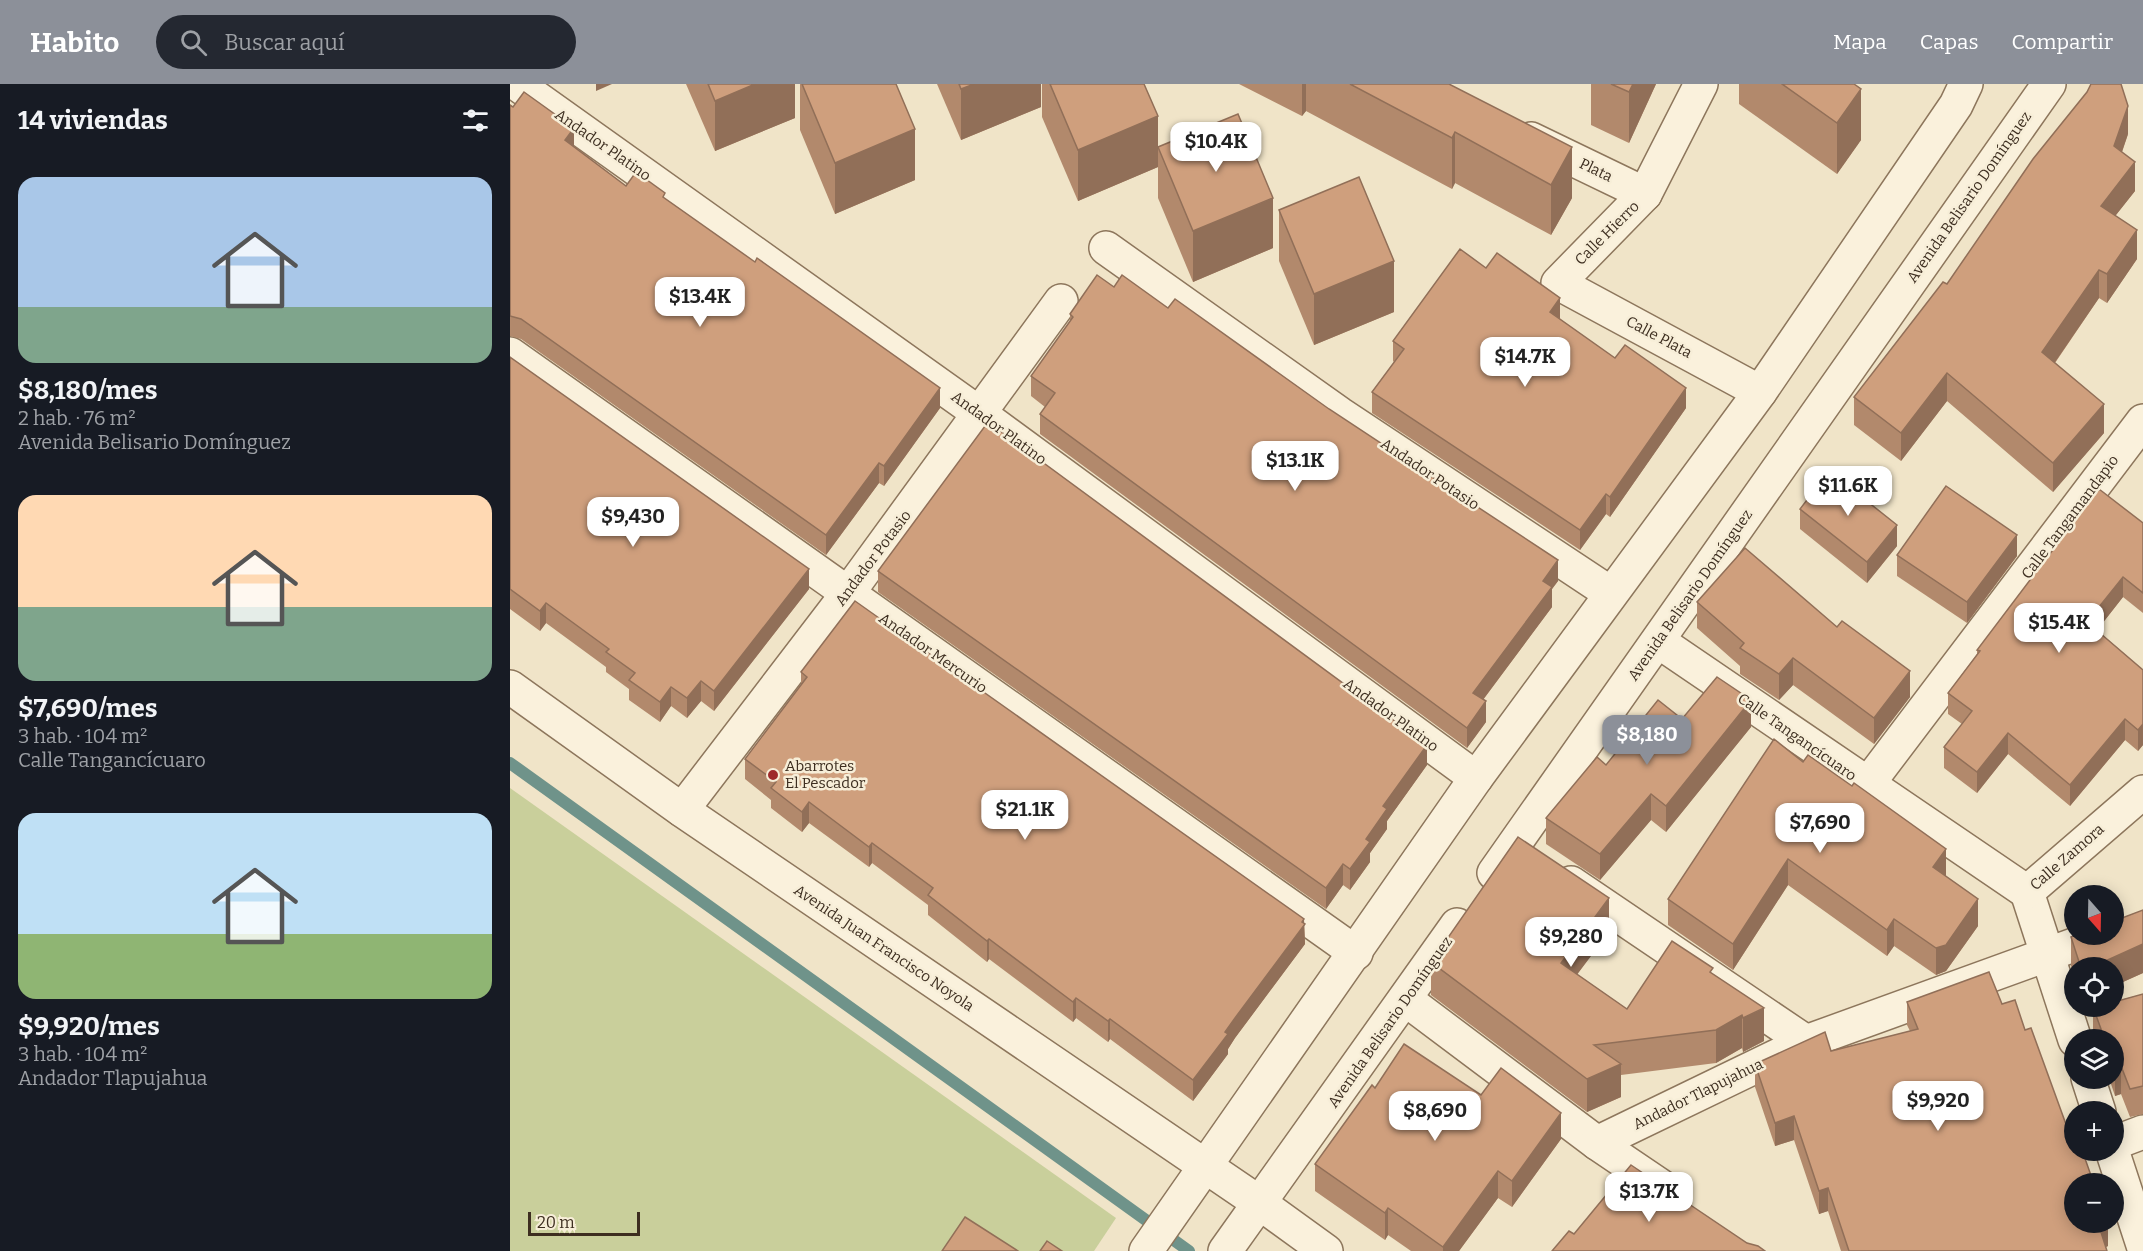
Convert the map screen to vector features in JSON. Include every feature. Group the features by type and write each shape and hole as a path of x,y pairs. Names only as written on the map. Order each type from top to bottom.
{"street":[{"name":"Andador Platino","path":"517,84 980,414 1476,778"},
{"name":"Calle Hierro","path":"1558,283 1645,194 1701,84"},
{"path":"1147,1248 1356,953 1476,778 1760,392 1956,105 1966,84"},
{"name":"Avenida Belisario Domínguez","path":"1231,1244 2049,84"},
{"name":"Plata","path":"1503,125 1645,194"},
{"name":"Andador Potasio","path":"1106,248 1340,414 1610,593"},
{"name":"Calle Plata","path":"1558,283 1760,392"},
{"name":"Andador Potasio","path":"682,810 848,593 1061,301"},
{"name":"Andador Mercurio","path":"510,354 1356,953"},
{"name":"Calle Tangamandapio","path":"1867,785 2143,421"},
{"name":"Calle Tangancícuaro","path":"1658,641 2027,892"},
{"name":"Avenida Juan Francisco Noyola","path":"510,687 682,810 1261,1204 1326,1251"},
{"name":"Calle Zamora","path":"2071,1029 2027,892 2143,792"},
{"path":"1514,845 1806,1042"},
{"name":"Andador Tlapujahua","path":"1597,1143 1806,1042 2078,945"},
{"path":"1405,999 1597,1143 1691,1207"},
{"path":"2124,1139 2143,1132"},
{"path":"2116,1161 2143,1245"}],"green space":[{"path":"510,788 1116,1218 1094,1251 510,1251"}],"building":[{"path":"708,84 755,84 715,101"},
{"path":"802,84 896,84 915,129 835,163"},
{"path":"959,84 974,84 961,89"},
{"path":"1050,84 1144,84 1158,116 1078,150"},
{"path":"1350,84 1449,84 1572,147 1551,185 1455,132 1452,138"},
{"path":"1611,84 1633,84 1629,92"},
{"path":"1782,84 1854,84 1861,89 1837,123"},
{"path":"2091,84 2121,84 2128,106 2114,146 2135,162 2101,206 2137,230 2107,274 2099,270 2042,352 2104,404 2053,463 1947,373 1901,433 1854,397 1943,282 1947,284 2033,159"},
{"path":"524,92 574,128 565,140 626,186 636,172 665,193 663,197 755,262 757,258 940,388 884,466 879,463 826,535 521,319 510,316 510,105 513,107"},
{"path":"1238,114 1273,198 1193,231 1158,147"},
{"path":"1359,177 1394,261 1314,294 1279,210"},
{"path":"1460,249 1486,268 1497,253 1560,298 1550,312 1615,358 1625,345 1686,388 1610,497 1606,494 1580,530 1372,392 1404,349 1393,341"},
{"path":"1097,275 1114,287 1122,275 1168,308 1175,299 1329,409 1558,560 1543,581 1552,587 1473,693 1486,701 1467,728 1040,414 1055,393 1031,376 1073,317 1070,314"},
{"path":"510,357 809,569 714,691 701,681 687,698 671,687 660,702 629,680 635,673 606,652 609,649 546,603 540,611 510,589"},
{"path":"988,422 1427,745 1383,806 1387,809 1366,839 1370,842 1350,869 1343,864 1326,888 878,571"},
{"path":"1829,471 1897,525 1867,562 1800,509"},
{"path":"1946,486 2017,535 1967,602 1897,555"},
{"path":"2099,489 2143,523 2143,593 2123,577 2087,622 2143,670 2143,724 2138,730 2125,719 2070,785 2008,733 1977,772 1944,747 1972,711 1948,693 1980,651 1977,650"},
{"path":"1745,548 1837,627 1842,621 1910,671 1874,718 1793,658 1779,674 1740,648 1744,643 1697,602"},
{"path":"855,601 1304,919 1302,922 1305,924 1235,1018 1225,1032 1228,1034 1193,1080 1110,1019 1108,1021 1076,998 1073,1002 989,939 987,941 928,895 933,888 872,843 869,847 809,802 802,812 771,788 776,782 745,759 807,677 801,672"},
{"path":"1717,677 1751,700 1666,806 1651,794 1600,854 1546,818 1597,757 1606,765 1658,700 1682,719"},
{"path":"1774,739 1803,762 1808,755 1852,786 1854,783 1946,849 1933,867 1978,899 1946,945 1936,948 1894,919 1887,930 1788,859 1733,944 1668,899"},
{"path":"1518,837 1609,898 1561,963 1627,1009 1672,941 1713,968 1710,972 1764,1008 1743,1018 1742,1015 1716,1030 1594,1045 1621,1064 1587,1079 1431,962"},
{"path":"2143,910 2143,944 2114,957 2077,957 2074,945 2124,945 2124,917"},
{"path":"1989,972 2002,1004 2015,1000 2025,1030 2031,1028 2064,1119 2064,1161 2086,1161 2090,1173 2064,1173 2064,1233 2101,1233 2107,1251 1849,1251 1828,1188 1819,1191 1794,1116 1775,1123 1755,1064 1825,1032 1831,1051 1918,1029 1907,1002"},
{"path":"2143,994 2143,1086 2130,1089 2124,1074 2124,1029 2101,1029 2097,1017 2124,1017 2124,999"},
{"path":"1404,1044 1481,1095 1501,1068 1561,1113 1512,1181 1498,1171 1443,1247 1388,1208 1385,1213 1315,1164 1372,1085 1375,1088"},
{"path":"1631,1165 1747,1243 1765,1251 1552,1251 1569,1231 1574,1234"},
{"path":"965,1217 1018,1251 942,1251"},
{"path":"1047,1241 1062,1251 1040,1251"}],"waterway":[{"path":"510,763 1189,1251"}],"place":[{"name":"Abarrotes El Pescador","path":"773,775"}]}
